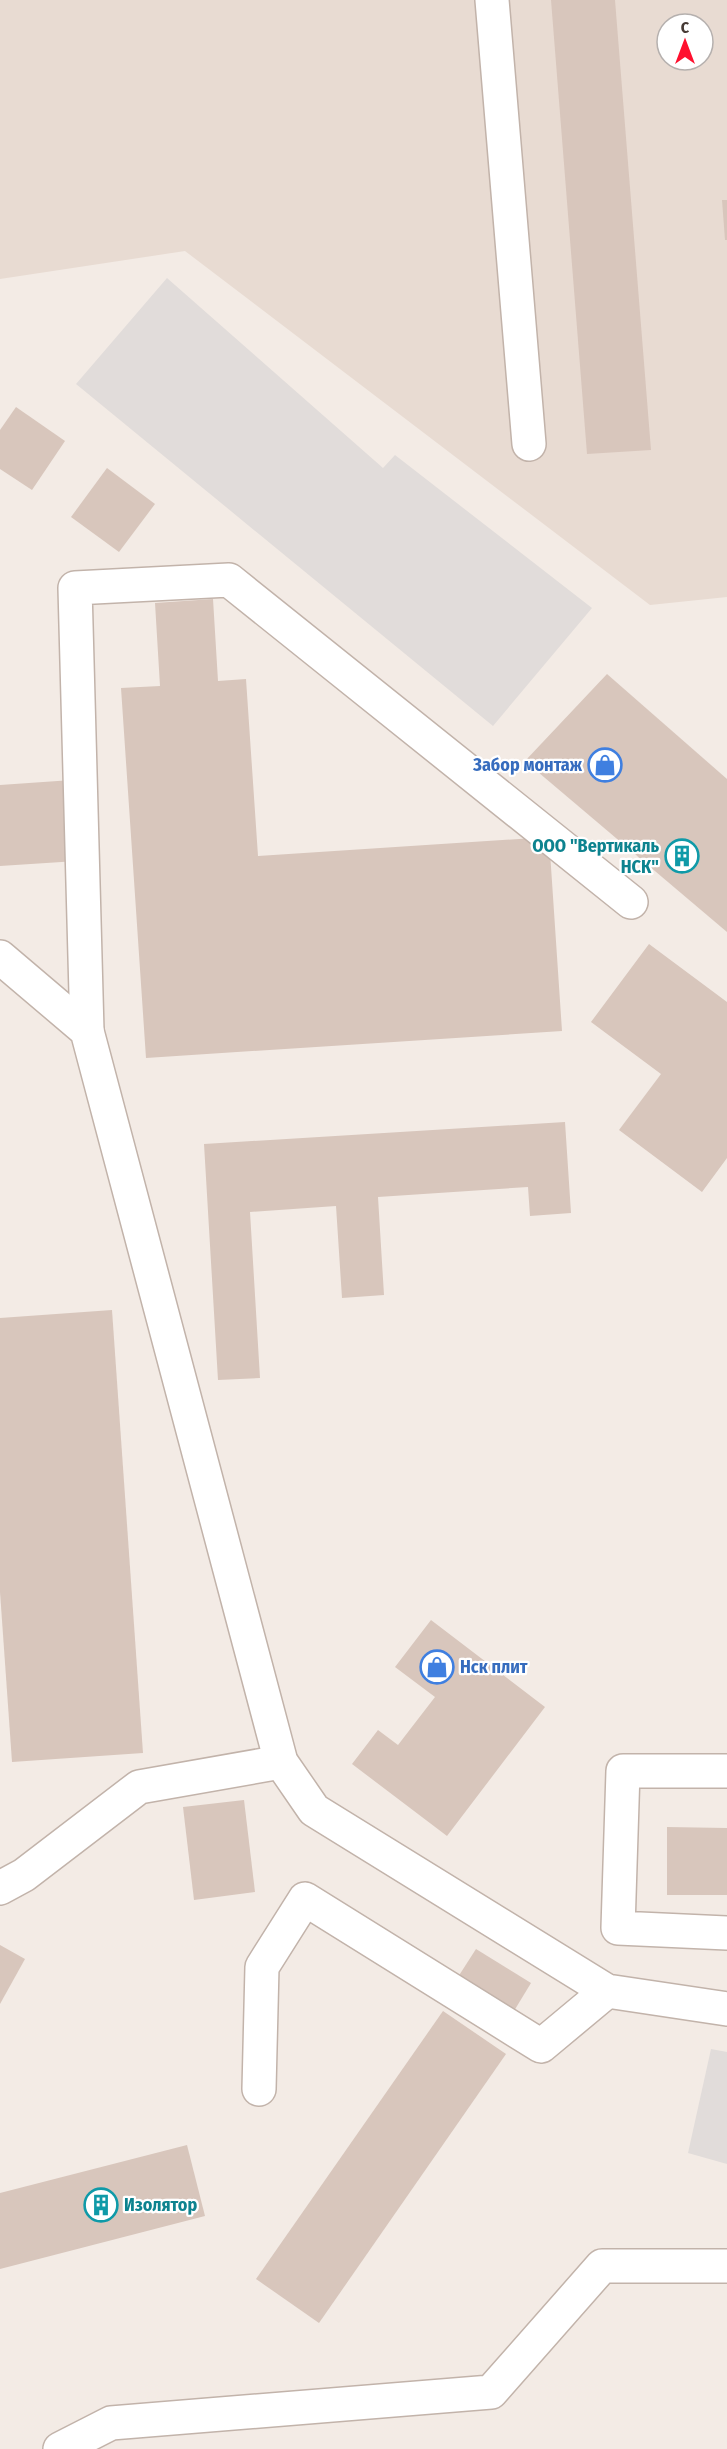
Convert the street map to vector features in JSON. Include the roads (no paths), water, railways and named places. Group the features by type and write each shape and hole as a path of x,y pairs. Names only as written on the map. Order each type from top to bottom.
{"lane":[{"path":"492,0 529,444"},
{"path":"631,902 229,580 75,588 87,1030 281,1762 314,1810 607,1991 727,2009"},
{"path":"0,957 87,1030"},
{"path":"0,1888 24,1875 140,1787 281,1762"},
{"path":"727,1771 623,1771 618,1928 727,1933"},
{"path":"259,2089 262,1967 305,1899 541,2046 607,1991"},
{"path":"60,2449 111,2423 491,2392 602,2266 727,2266"}],"place":[{"name":"Забор монтаж","path":"605,765"},
{"name":"ООО \"Вертикаль НСК\"","path":"682,856"},
{"name":"Нск плит","path":"437,1667"},
{"name":"Изолятор","path":"101,2205"}]}
